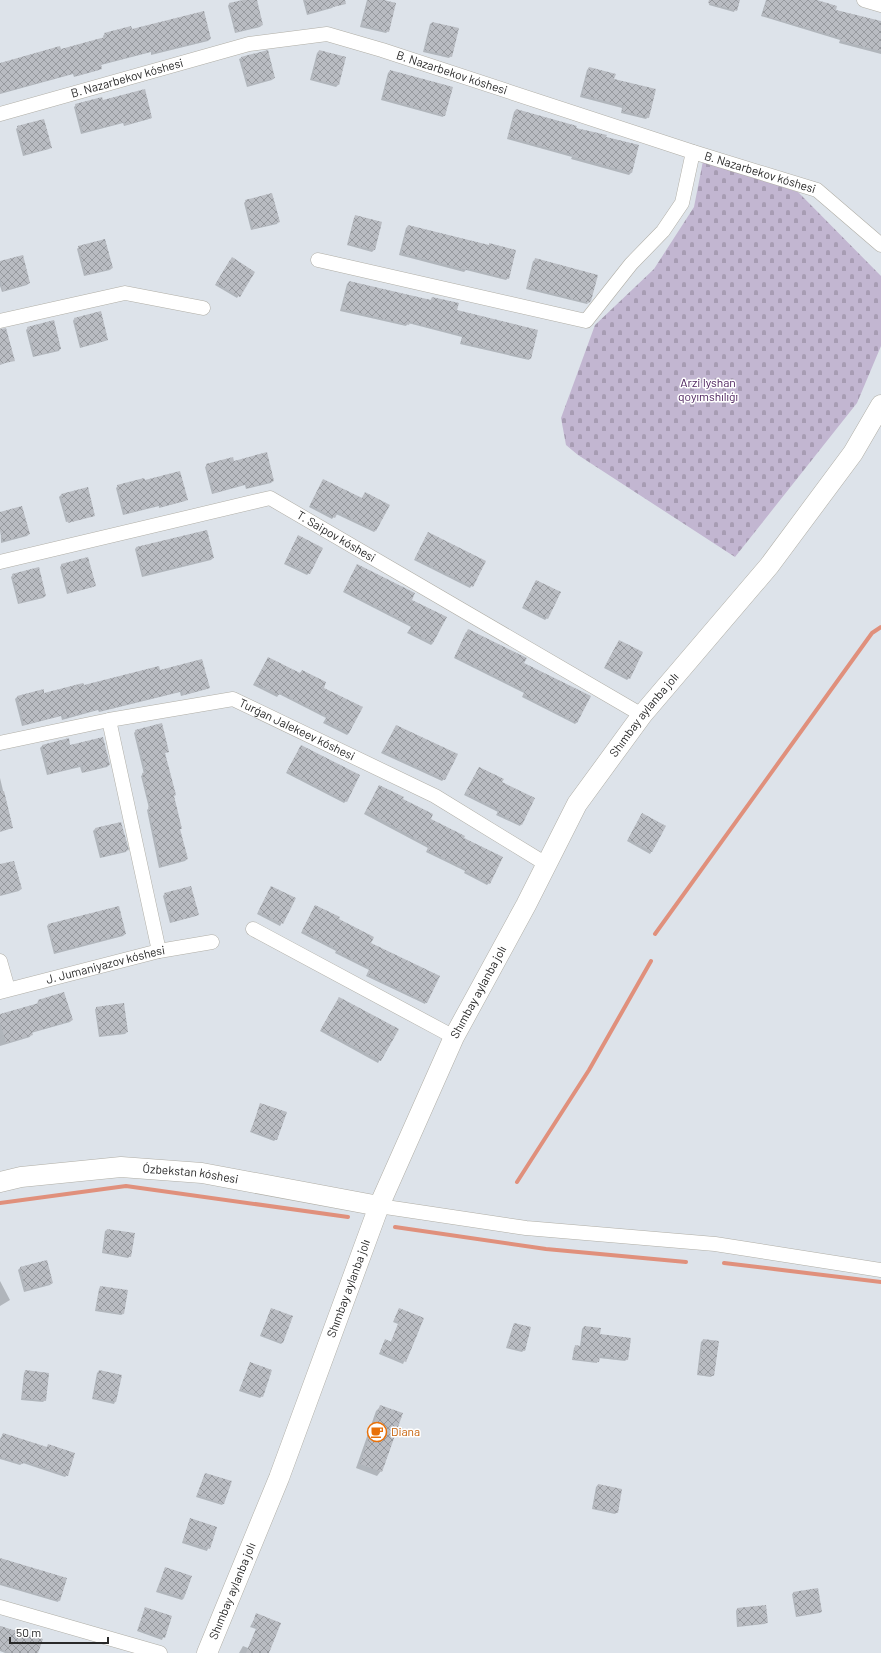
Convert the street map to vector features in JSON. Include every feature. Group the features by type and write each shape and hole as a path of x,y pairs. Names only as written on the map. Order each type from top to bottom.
{"main road":[{"name":"Shımbay aylanba jolı","path":"208,1653 279,1478 379,1206 454,1037 526,905 577,804 642,715 769,566 853,453 881,405"},
{"name":"Ózbekstan kóshesi","path":"0,1182 21,1177 121,1167 202,1173 379,1206"}],"street":[{"path":"864,0 881,5"},
{"name":"B. Nazarbekov kóshesi","path":"0,114 249,44 327,34 382,50 693,152 817,190 881,245"},
{"path":"318,260 586,321 631,264 663,231 682,203 693,152"},
{"path":"0,321 125,293 204,308"},
{"name":"T. Saipov kóshesi","path":"0,562 270,498 642,715"},
{"name":"Turǵan Jalekeev kóshesi","path":"0,743 110,720 233,700 435,796 546,864"},
{"path":"110,720 159,951"},
{"path":"253,929 454,1037"},
{"name":"J. Jumaniyazov kóshesi","path":"4,990 159,951 212,942"},
{"path":"0,961 4,990"},
{"path":"379,1206 526,1228 715,1244 881,1270"},
{"path":"0,1607 160,1653"}],"green space":[{"name":"Arzi Iyshan qoyımshılıǵı","path":"703,161 798,192 881,276 881,346 857,403 735,557 578,455 566,445 561,418 595,325 654,269 694,207"}],"building":[{"path":"243,0 257,0 263,25 236,32 229,3"},
{"path":"305,0 345,0 346,4 308,13"},
{"path":"368,0 384,0 396,3 389,32 362,25"},
{"path":"709,0 740,0 737,11 708,3"},
{"path":"767,0 817,0 837,6 836,10 881,21 881,51 841,41 841,38 762,15"},
{"path":"204,11 211,39 101,64 102,69 76,76 75,73 0,93 0,63 60,46 61,49 105,37 104,33 131,26 132,29"},
{"path":"432,22 459,28 452,57 425,50"},
{"path":"268,50 275,78 248,85 241,57"},
{"path":"319,50 346,57 339,85 312,79"},
{"path":"589,67 616,74 614,79 656,89 649,118 622,111 624,106 582,95"},
{"path":"390,70 453,87 445,116 383,98"},
{"path":"145,89 152,118 125,125 125,122 83,132 75,104 102,97 103,100"},
{"path":"516,109 577,126 576,128 607,135 606,137 639,145 632,173 508,137"},
{"path":"44,119 52,148 25,154 17,126"},
{"path":"272,193 280,222 253,229 245,200"},
{"path":"355,215 382,222 375,250 348,244"},
{"path":"408,225 489,245 489,243 516,250 509,279 401,253"},
{"path":"105,239 113,268 86,275 78,246"},
{"path":"23,255 30,283 3,291 0,278 0,261"},
{"path":"232,257 255,272 240,297 216,283"},
{"path":"535,258 598,275 591,301 589,303 527,287"},
{"path":"349,281 431,300 432,297 459,303 457,310 538,330 531,359 461,342 463,335 410,322 409,325 342,309"},
{"path":"101,311 108,340 81,347 74,318"},
{"path":"54,320 61,349 35,356 27,327"},
{"path":"6,328 15,361 0,364 0,329"},
{"path":"267,452 274,481 247,488 246,484 214,493 206,464 233,457 234,461"},
{"path":"180,471 188,500 125,514 117,485"},
{"path":"323,479 362,498 365,492 390,505 376,531 338,512 335,518 310,505"},
{"path":"88,487 95,516 68,523 61,494"},
{"path":"22,506 30,534 3,541 0,531 0,512"},
{"path":"207,530 214,558 143,575 136,547"},
{"path":"428,532 486,561 473,587 415,558"},
{"path":"298,535 323,548 310,574 285,562"},
{"path":"88,557 96,586 69,593 61,564"},
{"path":"357,564 415,593 412,600 447,617 433,643 409,631 412,625 344,590"},
{"path":"39,567 46,596 19,603 12,574"},
{"path":"536,580 561,592 548,619 523,606"},
{"path":"468,629 527,658 524,663 591,696 577,723 523,695 525,691 455,656"},
{"path":"619,640 643,652 630,679 605,666"},
{"path":"268,657 300,673 302,670 326,682 324,688 363,707 349,733 325,721 327,716 281,693 279,695 255,683"},
{"path":"202,659 210,688 183,695 182,691 100,711 100,709 64,718 63,715 24,725 17,696 44,689 44,693 83,683 84,685 159,666 160,670"},
{"path":"162,723 169,752 165,753 176,795 174,796 182,829 180,829 188,859 161,866 148,807 150,806 142,773 146,772 135,730"},
{"path":"396,725 458,754 445,780 383,751"},
{"path":"103,737 110,765 84,772 82,765 49,774 42,745 69,738 70,745"},
{"path":"301,745 360,775 347,802 287,771"},
{"path":"479,767 504,779 502,782 535,798 522,825 497,813 499,810 465,793"},
{"path":"379,785 404,797 403,799 433,814 431,819 465,836 464,838 503,857 490,884 465,871 466,869 427,850 429,846 366,811"},
{"path":"0,791 4,791 13,828 0,831"},
{"path":"642,813 666,826 652,852 628,839"},
{"path":"121,822 129,850 102,857 95,828"},
{"path":"14,861 22,889 0,895 0,864"},
{"path":"191,886 199,915 172,922 164,893"},
{"path":"271,886 296,898 283,924 258,912"},
{"path":"315,905 340,917 339,919 374,937 371,943 440,976 427,1003 367,974 370,968 336,951 337,949 302,931"},
{"path":"119,906 126,934 55,952 48,924"},
{"path":"64,992 73,1020 32,1032 33,1035 6,1043 0,1022 0,1014 39,1003 38,1000"},
{"path":"339,997 399,1029 381,1061 321,1029"},
{"path":"124,1003 128,1032 100,1036 96,1007"},
{"path":"260,1103 287,1112 277,1140 251,1131"},
{"path":"107,1229 135,1233 131,1257 103,1252"},
{"path":"47,1260 53,1283 26,1290 20,1267"},
{"path":"100,1286 128,1290 124,1314 96,1309"},
{"path":"271,1308 293,1316 283,1343 261,1335"},
{"path":"399,1308 424,1318 406,1362 380,1352 385,1339 391,1342 399,1322 394,1320"},
{"path":"514,1323 531,1327 525,1351 508,1347"},
{"path":"584,1326 601,1328 600,1334 631,1338 628,1360 600,1356 599,1362 573,1359 575,1345 581,1346"},
{"path":"703,1339 719,1341 714,1376 698,1374"},
{"path":"250,1362 272,1370 263,1397 240,1389"},
{"path":"25,1370 49,1373 46,1401 22,1398"},
{"path":"99,1370 122,1375 116,1402 93,1398"},
{"path":"380,1405 403,1413 382,1472 360,1464"},
{"path":"3,1433 47,1447 48,1444 75,1453 68,1476 24,1461 23,1464 0,1457 0,1442"},
{"path":"205,1473 232,1481 224,1504 197,1495"},
{"path":"598,1484 622,1489 618,1513 593,1508"},
{"path":"190,1518 217,1527 210,1549 183,1541"},
{"path":"0,1558 67,1578 60,1601 0,1583"},
{"path":"165,1567 192,1576 184,1598 158,1590"},
{"path":"818,1588 822,1612 797,1616 793,1592"},
{"path":"766,1605 768,1623 739,1626 737,1608"},
{"path":"145,1607 172,1616 165,1638 138,1630"},
{"path":"256,1613 281,1623 269,1653 246,1653 257,1627 252,1625"},
{"path":"0,1626 43,1639 38,1653 12,1653 0,1649"}],"waterway":[{"path":"655,934 872,633 881,627"},
{"path":"517,1182 589,1070 651,961"},
{"path":"0,1203 126,1186 348,1217"},
{"path":"395,1227 546,1249 686,1262"},
{"path":"724,1263 881,1282"}],"place":[{"name":"Diana","path":"377,1432"}]}
